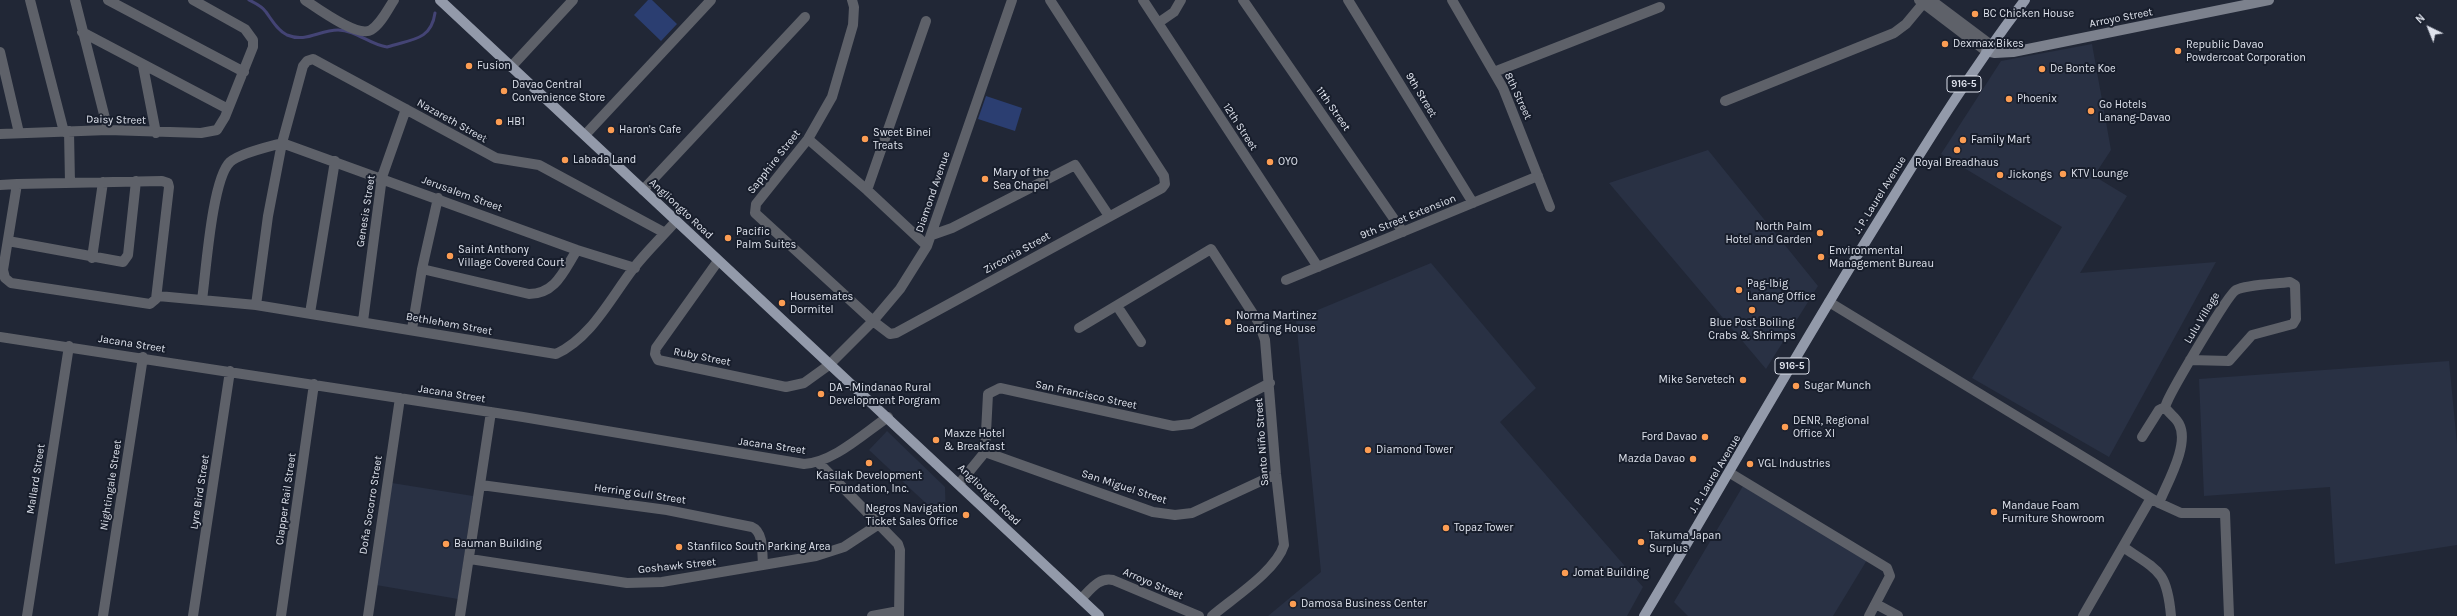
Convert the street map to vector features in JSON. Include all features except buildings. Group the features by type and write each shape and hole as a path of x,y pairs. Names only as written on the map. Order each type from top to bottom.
{"main road":[{"name":"Angliongto Road","path":"441,0 829,365 888,417 1081,598 1095,615"},
{"name":"J. P. Laurel Avenue","path":"1644,616 1730,473 1829,302 1943,117 1989,48 2025,0"}],"street":[{"path":"30,0 66,132 70,182"},
{"path":"75,0 108,130"},
{"path":"108,0 244,72"},
{"path":"82,32 227,113 244,72 252,47 250,35 245,29 193,0"},
{"path":"305,0 357,31 369,31 391,1"},
{"path":"511,67 573,0"},
{"path":"585,136 711,0"},
{"name":"Sapphire Street","path":"852,0 854,7 853,25 839,78 832,97 808,138 756,204 755,213 873,321"},
{"name":"Diamond Avenue","path":"829,365 873,321 900,289 927,246 1012,0"},
{"name":"Zirconia Street","path":"873,321 890,334 896,333 1162,188 1165,184 1164,176 1050,0"},
{"name":"12th Street","path":"1143,0 1318,267"},
{"path":"1158,23 1174,12 1181,0"},
{"name":"11th Street","path":"1243,0 1403,232"},
{"name":"9th Street","path":"1348,0 1473,203"},
{"name":"8th Street","path":"1452,0 1494,72 1512,107 1550,207"},
{"name":"Arroyo Street","path":"1989,48 2002,53 2269,0"},
{"path":"1725,101 1894,33 1906,24 1925,1 1989,48"},
{"path":"1494,72 1660,6"},
{"path":"643,190 805,17"},
{"path":"867,190 926,21"},
{"path":"0,52 19,133"},
{"name":"Nazareth Street","path":"282,143 303,66 313,59 496,158 538,165 665,233"},
{"path":"143,66 156,133"},
{"name":"Genesis Street","path":"363,321 382,177 406,109"},
{"name":"Daisy Street","path":"0,134 108,130 156,133 209,132 217,130 227,113"},
{"path":"808,138 927,246"},
{"path":"202,300 214,206 223,171 230,162 239,157 282,143 268,216 256,305"},
{"name":"Jerusalem Street","path":"282,143 382,177 577,250 634,268"},
{"path":"310,313 335,161"},
{"path":"932,235 952,228 1075,165 1109,216"},
{"name":"9th Street Extension","path":"1286,280 1538,176"},
{"path":"0,184 136,181 162,181 168,183 169,187 158,296 150,304 11,283 4,278 3,270 17,184"},
{"path":"8,241 119,262 127,258 136,181"},
{"path":"92,258 103,182"},
{"path":"412,329 422,269 438,198"},
{"name":"Bethlehem Street","path":"158,296 256,305 412,329 556,354 570,347 583,336 634,268 676,221"},
{"name":"Santo Niño Street","path":"1117,306 1211,249 1263,331 1270,383 1276,474 1284,545 1282,553 1270,567 1212,616"},
{"path":"422,269 529,294 540,294 550,290 577,250"},
{"name":"Ruby Street","path":"718,261 656,348 654,354 658,360 786,387 804,383 829,365"},
{"name":"Lulu Village","path":"2142,437 2159,410 2165,407 2169,396 2190,360 2229,296 2235,290 2290,282 2295,285 2296,319 2293,324 2252,335 2229,361 2190,360"},
{"path":"1829,302 2155,500 2181,513 2225,513 2229,616"},
{"path":"1079,328 1117,306 1140,342"},
{"name":"Jacana Street","path":"0,337 69,346 491,412 791,463 818,462 888,417"},
{"name":"Mallard Street","path":"27,616 69,346"},
{"name":"Nightingale Street","path":"103,616 143,358"},
{"name":"Lyre Bird Street","path":"193,616 230,371"},
{"name":"San Francisco Street","path":"986,452 988,394 1000,388 1173,426 1191,424 1270,383"},
{"name":"Clapper Rail Street","path":"281,616 314,384"},
{"name":"Doña Socorro Street","path":"368,616 400,398"},
{"path":"2083,616 2123,547 2155,500 2178,455 2183,438 2179,423 2165,407"},
{"path":"460,616 470,559 491,412"},
{"path":"959,484 986,452"},
{"name":"San Miguel Street","path":"986,452 1153,512 1174,515 1192,513 1276,474"},
{"path":"818,462 898,544 900,550 899,614 872,616"},
{"path":"1730,473 1883,565 1890,572 1888,581 1869,616"},
{"name":"Herring Gull Street","path":"481,485 667,510 752,527 758,531 760,537 763,565"},
{"name":"Goshawk Street","path":"470,559 628,583 662,582 816,556 844,547 880,524"},
{"path":"2123,547 2150,565 2166,583 2171,616"},
{"name":"Arroyo Street","path":"1081,598 1098,581 1105,578 1199,616"},
{"path":"1876,604 1898,616"}],"shaded area":[{"path":"648,0 652,0 677,24 661,41 634,15"},
{"path":"2092,44 2111,150 2094,176 2127,196 2080,273 2216,262 2109,457 1972,378 2062,227 1941,154 2001,61"},
{"path":"986,96 1022,108 1015,131 978,119"},
{"path":"1708,150 1818,286 1766,369 1609,183"},
{"path":"1431,263 1536,388 1500,422 1643,587 1627,616 1268,616 1321,572 1296,319"},
{"path":"2449,361 2457,444 2457,545 2335,564 2330,487 2204,496 2199,379"},
{"path":"887,431 945,487 946,522 869,450"},
{"path":"392,483 473,496 458,599 376,585"},
{"path":"1743,486 1867,560 1833,616 1688,616 1674,602"}],"waterway":[{"path":"249,0 262,8 278,28 287,35 300,38 338,30 351,32 375,44 387,47 418,38 424,34 433,22 435,13"}],"place":[{"name":"BC Chicken House","path":"1975,14"},
{"name":"Dexmax Bikes","path":"1945,44"},
{"name":"Republic Davao Powdercoat Corporation","path":"2178,51"},
{"name":"Fusion","path":"469,66"},
{"name":"De Bonte Koe","path":"2042,69"},
{"name":"Davao Central Convenience Store","path":"504,91"},
{"name":"Phoenix","path":"2009,99"},
{"name":"Go Hotels Lanang-Davao","path":"2091,111"},
{"name":"HB1","path":"499,122"},
{"name":"Haron's Cafe","path":"611,130"},
{"name":"Sweet Binei Treats","path":"865,139"},
{"name":"Family Mart","path":"1963,140"},
{"name":"Royal Breadhaus","path":"1957,150"},
{"name":"Labada Land","path":"565,160"},
{"name":"OYO","path":"1270,162"},
{"name":"KTV Lounge","path":"2063,174"},
{"name":"Jickongs","path":"2000,175"},
{"name":"Mary of the Sea Chapel","path":"985,179"},
{"name":"North Palm Hotel and Garden","path":"1820,233"},
{"name":"Pacific Palm Suites","path":"728,238"},
{"name":"Saint Anthony Village Covered Court","path":"450,256"},
{"name":"Environmental Management Bureau","path":"1821,257"},
{"name":"Pag-Ibig Lanang Office","path":"1739,290"},
{"name":"Housemates Dormitel","path":"782,303"},
{"name":"Blue Post Boiling Crabs & Shrimps","path":"1752,310"},
{"name":"Norma Martinez Boarding House","path":"1228,322"},
{"name":"Mike Servetech","path":"1743,380"},
{"name":"Sugar Munch","path":"1796,386"},
{"name":"DA - Mindanao Rural Development Porgram","path":"821,394"},
{"name":"DENR, Regional Office XI","path":"1785,427"},
{"name":"Ford Davao","path":"1705,437"},
{"name":"Maxze Hotel & Breakfast","path":"936,440"},
{"name":"Diamond Tower","path":"1368,450"},
{"name":"Mazda Davao","path":"1693,459"},
{"name":"Kasilak Development Foundation, Inc.","path":"869,463"},
{"name":"VGL Industries","path":"1750,464"},
{"name":"Mandaue Foam Furniture Showroom","path":"1994,512"},
{"name":"Negros Navigation Ticket Sales Office","path":"966,515"},
{"name":"Topaz Tower","path":"1446,528"},
{"name":"Takuma Japan Surplus","path":"1641,542"},
{"name":"Bauman Building","path":"446,544"},
{"name":"Stanfilco South Parking Area","path":"679,547"},
{"name":"Jomat Building","path":"1565,573"},
{"name":"Damosa Business Center","path":"1293,604"}]}
